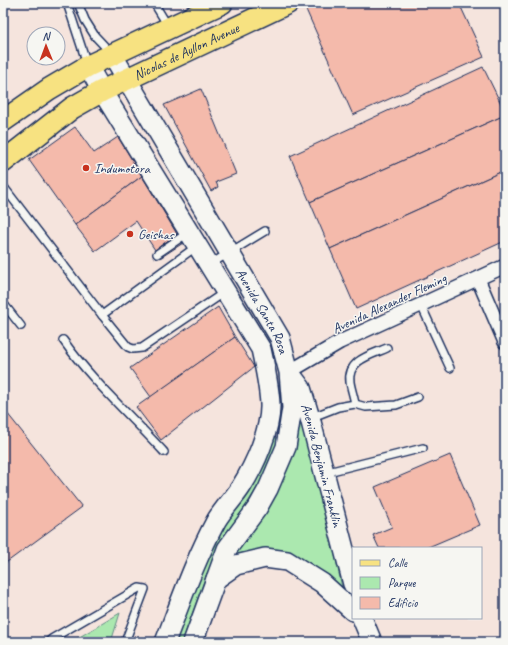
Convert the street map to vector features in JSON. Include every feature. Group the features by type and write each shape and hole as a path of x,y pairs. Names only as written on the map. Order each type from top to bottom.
{"main road":[{"name":"Nicolas de Ayllon Avenue","path":"3,121 49,89 88,66 222,3"},
{"name":"Nicolas de Ayllon Avenue","path":"3,162 72,108 102,91 288,3"},
{"name":"Avenida Santa Rosa","path":"112,54 280,338 289,372 292,408 286,447 268,489 258,507 227,549 193,642"},
{"name":"Avenida Santa Rosa","path":"88,66 261,350 266,375 270,405 267,430 253,465 241,486 217,520 195,564 165,642"},
{"path":"266,375 289,372"},
{"name":"Avenida Benjamin Franklin","path":"289,372 301,388 352,580"},
{"path":"216,579 236,565 265,558 287,561 322,583 352,611"},
{"path":"360,619 372,642"}],"street":[{"name":"Avenida Alexander Fleming","path":"289,372 340,342 505,266"},
{"path":"478,279 503,334"}],"lane":[{"name":"Avenida Santa Rosa","path":"67,3 88,66"},
{"name":"Avenida Santa Rosa","path":"78,3 85,20 95,36 112,54"},
{"path":"154,3 169,28"},
{"path":"3,186 128,347 133,349 142,348 226,292"},
{"path":"209,265 265,231"},
{"path":"157,254 193,239"},
{"path":"102,315 193,239"},
{"path":"3,303 21,326"},
{"path":"422,305 450,368"},
{"path":"63,340 73,354 164,452"},
{"path":"356,404 350,381 350,372 356,362 387,348"},
{"path":"310,418 338,407 356,404 366,407 396,405 418,397"},
{"path":"324,473 423,448"},
{"path":"51,641 139,588 145,589 125,642"}],"shaded area":[{"path":"3,3 505,3 505,642 3,642"}],"green space":[{"path":"293,408 307,424 344,597 311,571 236,560 228,550 273,490"},
{"path":"272,434 280,441 261,482 224,539 205,578 182,642 171,642 205,549"},
{"path":"120,613 111,642 71,642"}],"building":[{"path":"309,3 459,3 484,57 353,115 304,5"},
{"path":"483,67 505,112 505,115 310,202 290,156"},
{"path":"201,89 236,174 216,182 218,187 211,191 164,105"},
{"path":"505,115 505,170 330,249 310,202"},
{"name":"Indumotora","path":"75,127 94,153 118,137 142,176 75,225 29,160"},
{"path":"505,170 505,241 356,309 330,249"},
{"path":"142,176 177,234 155,250 136,221 95,251 75,225"},
{"path":"177,234 183,243 160,258 155,250"},
{"path":"218,307 235,337 151,397 130,368"},
{"path":"235,337 254,367 161,440 136,407"},
{"path":"3,408 82,507 3,565"},
{"path":"450,455 480,525 428,547 379,547 373,535 392,527 375,487"}],"place":[{"name":"Indumotora","path":"86,168"},
{"name":"Geishas","path":"130,234"}]}
